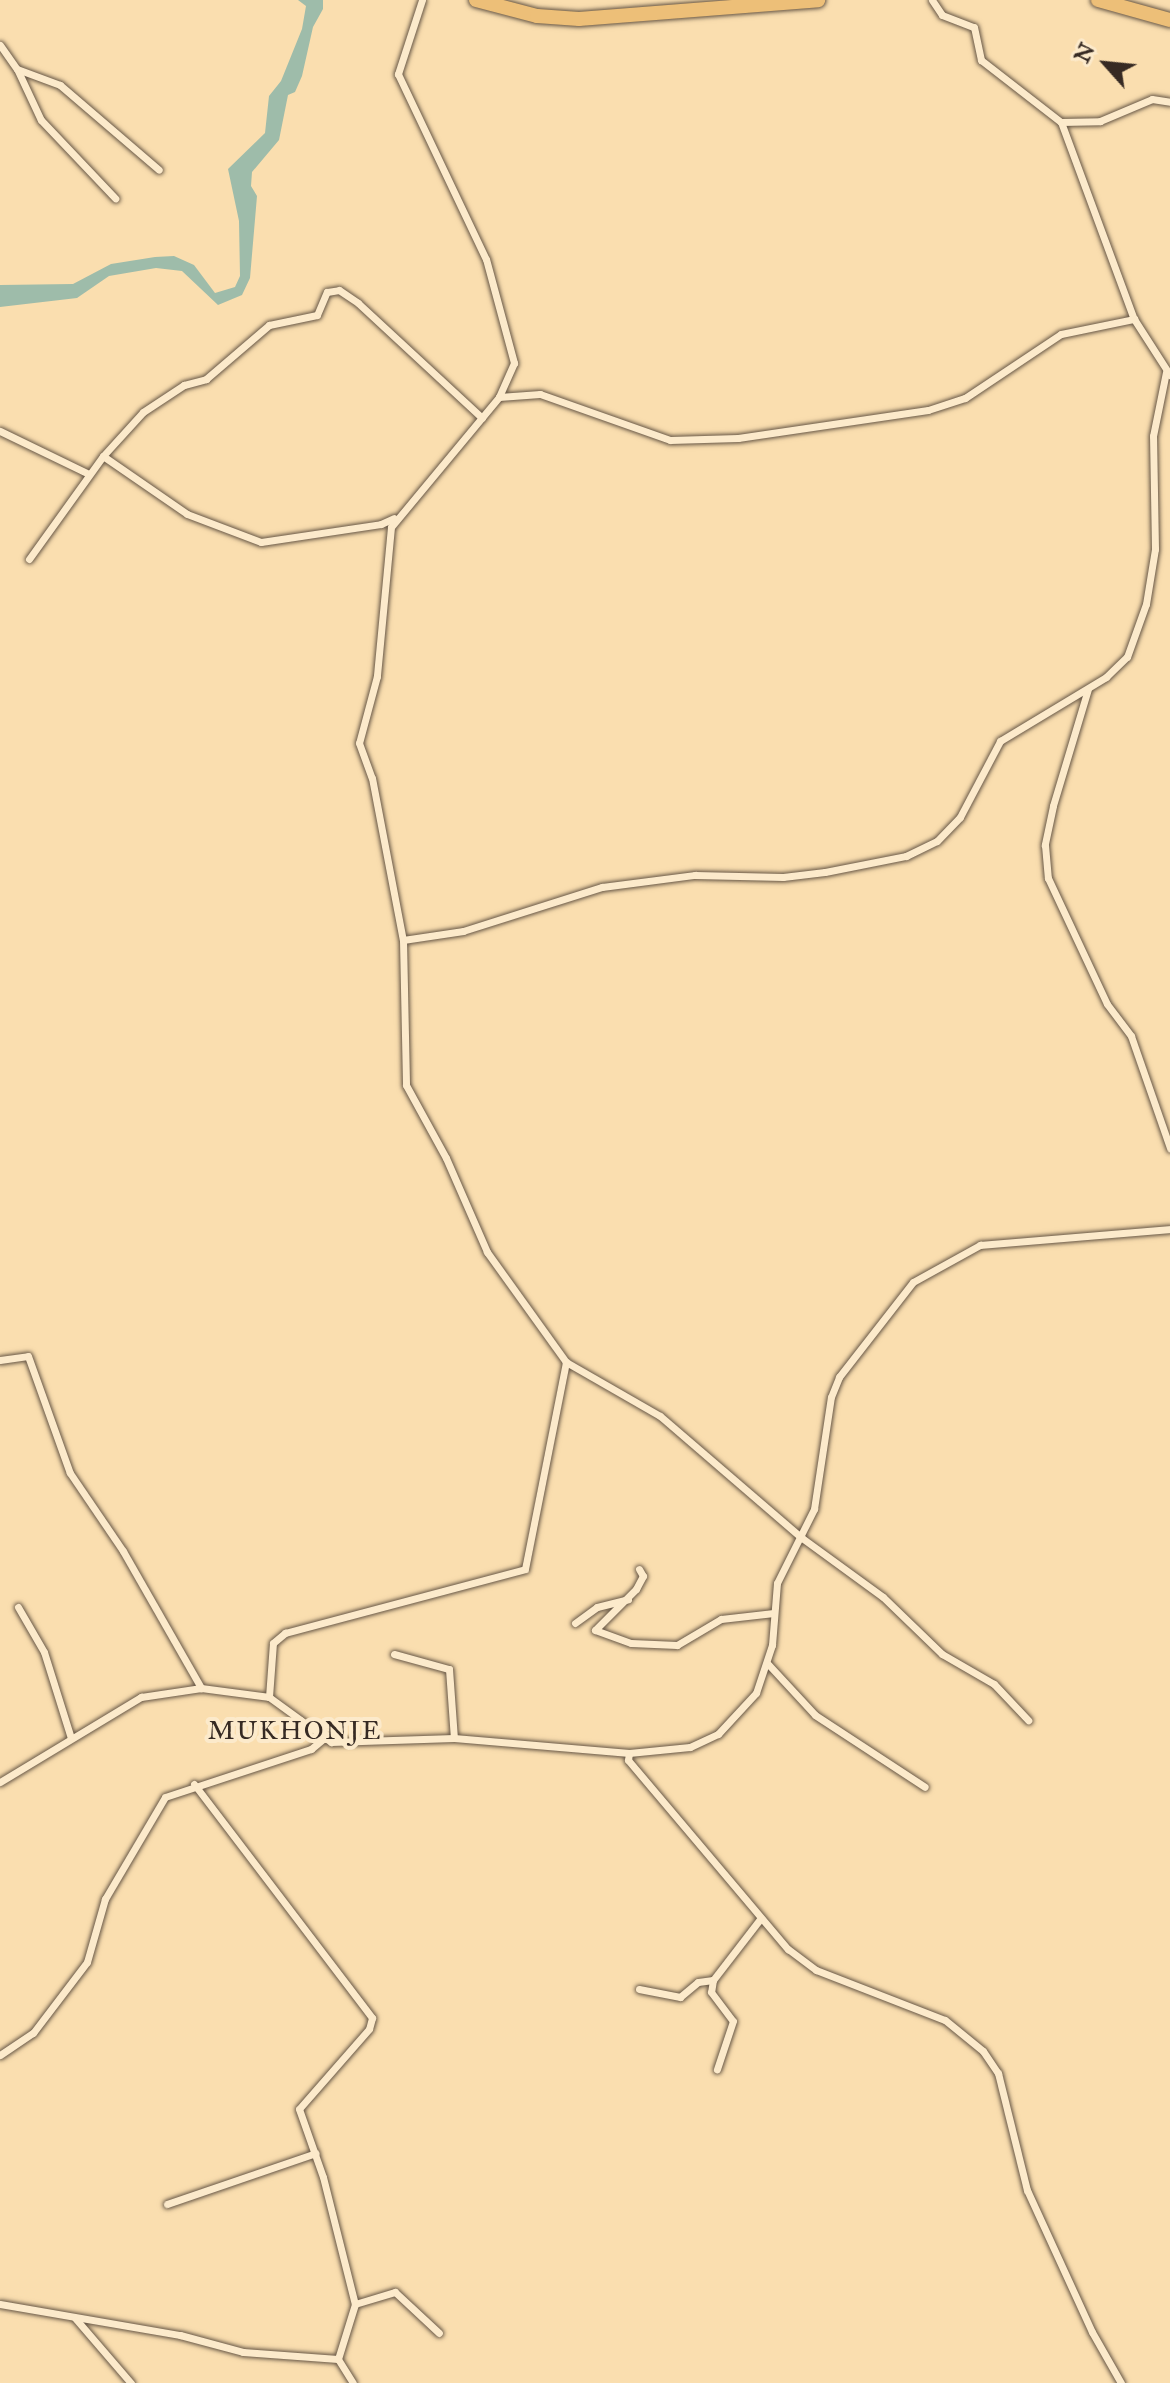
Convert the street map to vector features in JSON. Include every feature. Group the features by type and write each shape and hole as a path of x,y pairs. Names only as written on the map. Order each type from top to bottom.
{"highway":[{"path":"476,0 537,16 579,19 818,0"},
{"path":"1098,0 1170,20"}],"street":[{"path":"103,456 187,514 261,542 381,524 394,517 439,473 499,397 514,363 508,326 486,259 398,74 422,0"},
{"path":"403,940 463,931 602,887 695,875 783,877 906,856 949,832 1000,741 1089,688 1127,657 1146,604 1155,549 1153,436 1168,374 1134,319 1061,122 985,64 974,27 942,15 932,0"},
{"path":"0,45 17,69 41,120 115,198"},
{"path":"17,69 60,85 159,170"},
{"path":"1061,122 1100,121 1152,99 1170,102"},
{"path":"29,559 103,456 163,397 206,379 269,325 317,315 325,294 334,290 358,303 482,418"},
{"path":"499,397 540,394 670,440 738,438 928,410 965,398 1061,334 1134,319"},
{"path":"0,431 89,474"},
{"path":"394,517 377,676 359,743 372,778 403,940 406,1085 446,1158 487,1252 566,1362 660,1416 802,1538 883,1597 942,1654 994,1684 1028,1720"},
{"path":"1089,688 1053,806 1045,845 1048,878 1107,1004 1131,1036 1170,1148"},
{"path":"0,1782 141,1697 201,1688 269,1697 323,1739 454,1738 629,1753 690,1747 718,1734 756,1693 768,1664 777,1583 814,1509 831,1397 839,1377 913,1282 980,1245 1170,1229"},
{"path":"0,1360 28,1356 70,1473 123,1551 201,1688"},
{"path":"269,1697 273,1643 285,1633 525,1569 566,1362"},
{"path":"639,1569 643,1576 628,1599 595,1630 631,1643 677,1645 721,1619 774,1613"},
{"path":"575,1623 597,1607 628,1599"},
{"path":"18,1607 44,1652 71,1738"},
{"path":"394,1654 449,1669 454,1738"},
{"path":"768,1664 815,1715 925,1787"},
{"path":"0,2055 33,2033 61,2001 87,1962 116,1877 160,1803 194,1784 311,1749 323,1739"},
{"path":"629,1753 628,1760 722,1865 788,1949 816,1970 945,2020 983,2051 998,2073 1027,2190 1092,2332 1121,2383"},
{"path":"194,1784 372,2018 369,2029 300,2104 316,2153 355,2304 338,2359 353,2383"},
{"path":"717,2069 733,2021 711,1992 713,1980 761,1918"},
{"path":"639,1989 680,1997 698,1982 713,1980"},
{"path":"167,2204 316,2153"},
{"path":"355,2304 399,2293 439,2333"},
{"path":"0,2304 243,2352 338,2359"},
{"path":"75,2318 131,2383"}],"shaded area":[{"path":"298,0 323,0 323,9 313,27 302,76 295,92 288,95 279,140 252,172 251,186 257,196 250,278 242,295 218,305 182,271 156,268 109,276 77,298 0,307 0,285 73,284 111,264 155,257 174,256 194,265 215,293 235,287 240,276 239,221 228,169 265,133 269,96 281,81 302,29 306,6"}],"district":[{"name":"MUKHONJE","path":"295,1731"}]}
